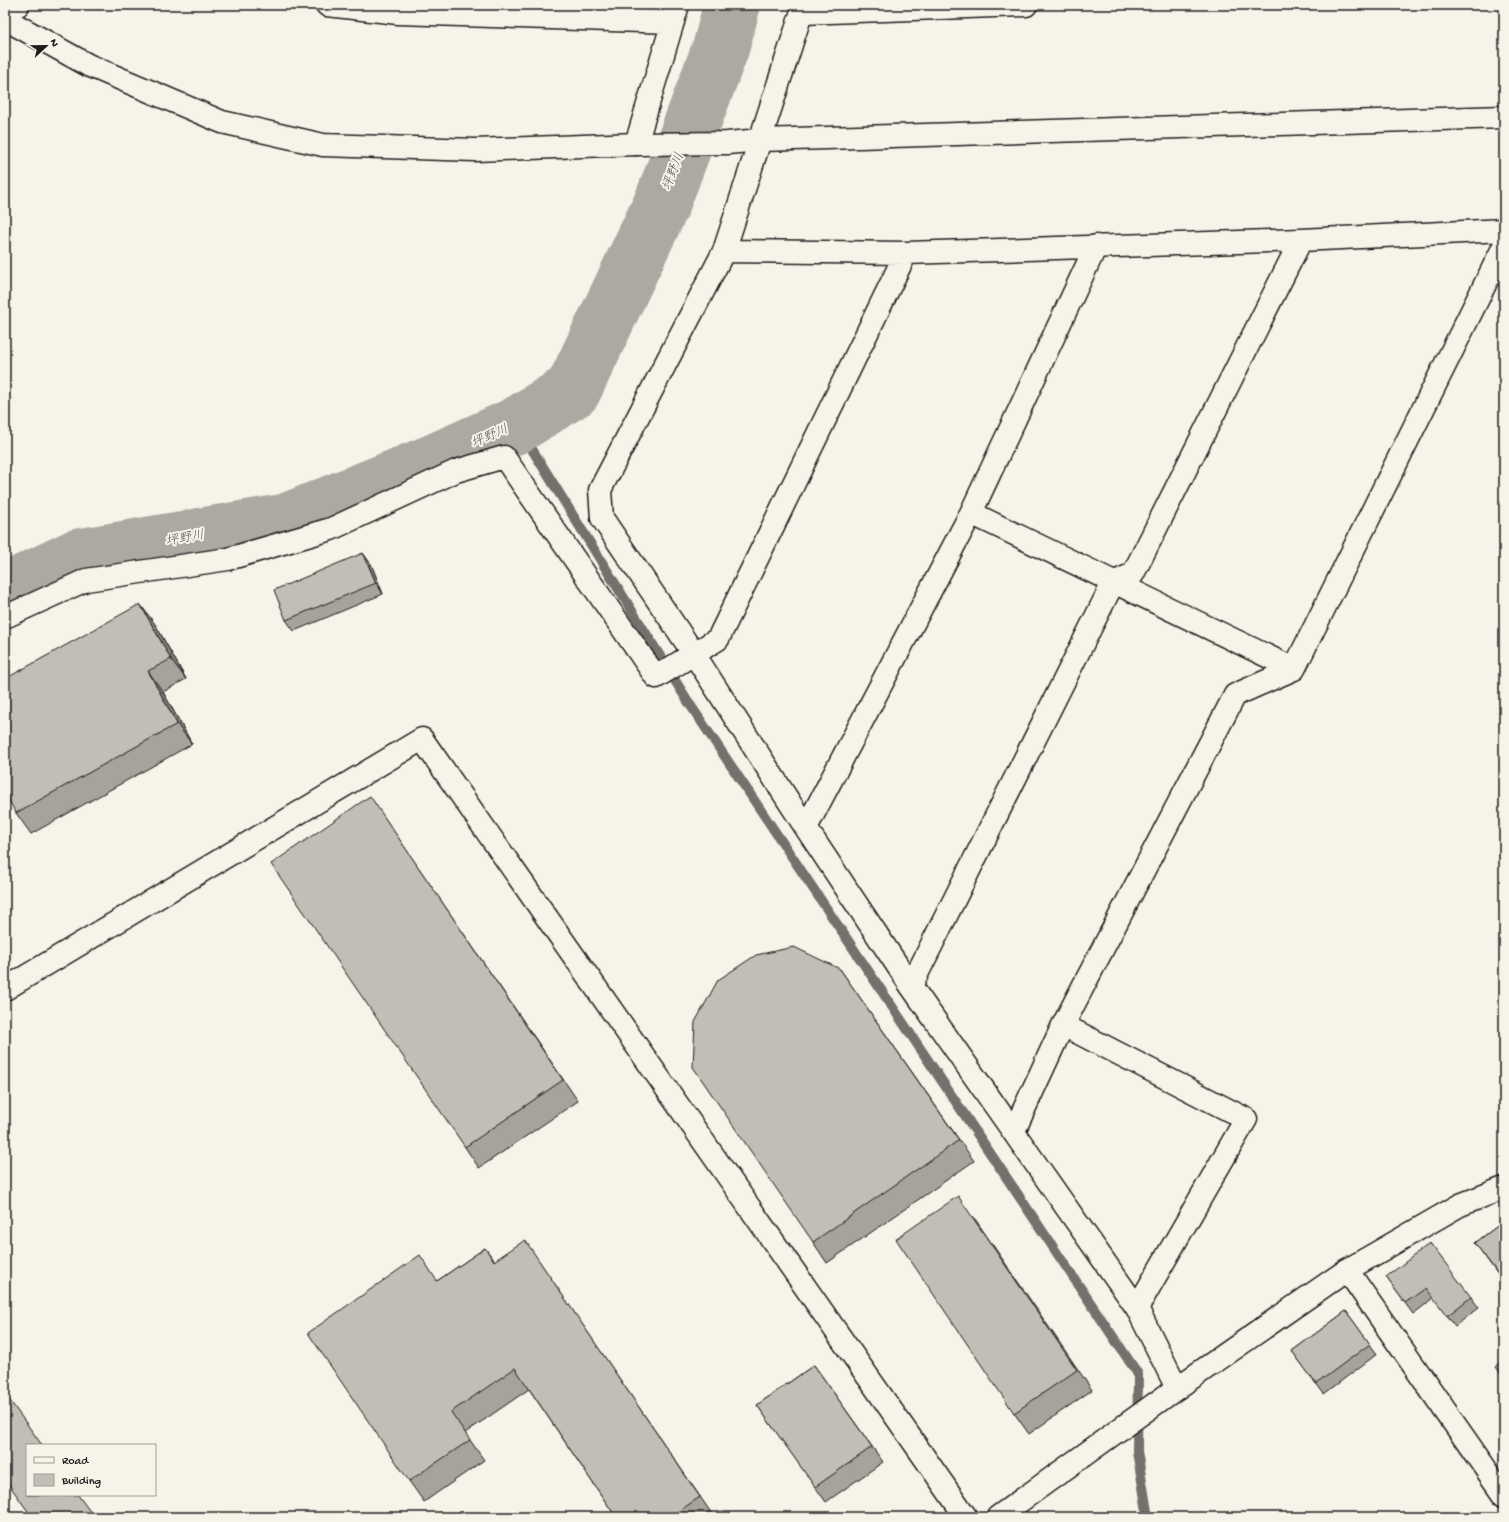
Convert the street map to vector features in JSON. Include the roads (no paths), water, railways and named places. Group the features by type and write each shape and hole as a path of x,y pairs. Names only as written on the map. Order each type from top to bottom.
{"street":[{"path":"5,12 18,5"},
{"path":"327,5 405,9 676,13 636,144"},
{"path":"1026,5 803,9 724,251 600,490 602,518 694,654 806,828 912,986 1137,1308 1177,1388"},
{"path":"5,19 88,65 222,122 323,145 475,150 1504,117"},
{"path":"724,251 906,253 1301,240 1504,230"},
{"path":"912,986 1113,583 1133,574 1301,240"},
{"path":"806,828 971,513 1096,246"},
{"path":"1014,1130 1063,1025 1235,695 1294,670 1504,246"},
{"path":"5,617 86,580 228,559 331,529 456,471 504,457 656,677 718,639 906,253"},
{"path":"971,513 1294,670"},
{"path":"5,989 422,739 966,1517"},
{"path":"1063,1025 1246,1119 1137,1308"},
{"path":"998,1517 1177,1388 1347,1270 1460,1205 1504,1188"},
{"path":"1347,1270 1504,1495"}],"waterway":[{"name":"坪野川","path":"5,592 78,557 286,522 430,464 517,425 573,390 662,203 721,47 732,5"},
{"path":"517,425 689,703 1138,1374 1137,1451 1148,1517"}]}
